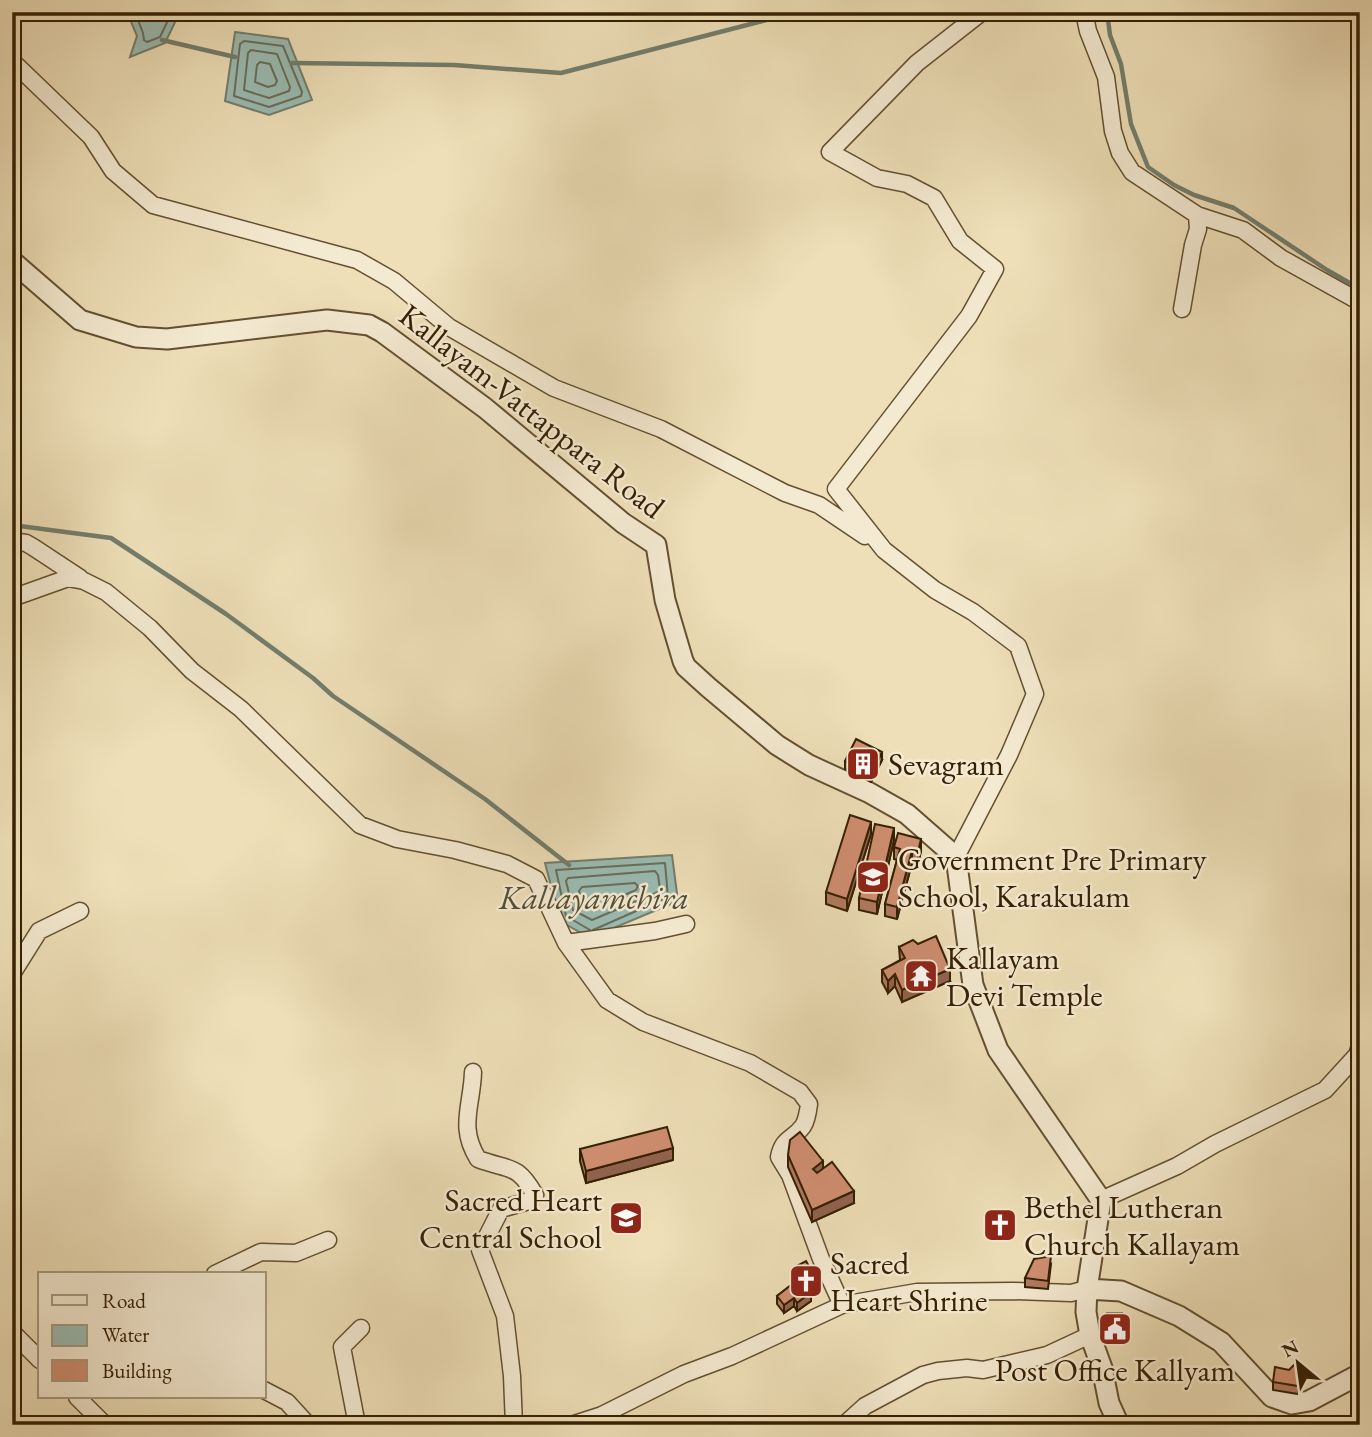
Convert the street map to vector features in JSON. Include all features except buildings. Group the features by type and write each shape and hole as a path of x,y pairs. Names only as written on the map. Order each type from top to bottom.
{"street":[{"path":"884,550 836,489 969,316 995,269 960,240 934,198 908,184 877,177 830,152 917,64 982,12"},
{"path":"1084,12 1088,31 1106,77 1113,131 1120,153 1132,172 1197,215 1243,230 1281,258 1360,302"},
{"path":"12,61 91,137 113,170 153,205 357,260 394,281 449,327 554,387 661,429 785,493 819,505 844,520 935,590 973,612 1018,646 1035,694 1009,755 956,857 973,985 998,1050 1101,1200 1086,1311 1090,1335 1119,1425"},
{"path":"1182,309 1198,229 1197,215"},
{"name":"Kallayam-Vattappara Road","path":"12,261 80,320 136,337 167,339 327,320 369,325 382,332 485,408 623,523 656,545 665,600 686,667 777,745 809,765 868,792 907,814 956,857"},
{"path":"12,541 26,543 82,580 106,592 150,628 192,671 241,709 360,825 397,839 455,850 507,864 536,879 566,943 607,1000 643,1021 750,1063 800,1092 809,1104 808,1115 802,1127 781,1145 779,1157 790,1175 821,1259 842,1305"},
{"path":"12,598 68,578 82,580"},
{"path":"12,974 38,930 80,911"},
{"path":"566,943 686,924"},
{"path":"1101,1200 1141,1184 1325,1090 1357,1055 1360,1046"},
{"path":"473,1072 466,1116 471,1147 478,1159 516,1169 526,1179 535,1195 529,1201 501,1209 480,1250 505,1317 514,1425"},
{"path":"219,1272 261,1252 296,1253 328,1240"},
{"path":"570,1425 602,1415 684,1374 732,1356 842,1305 917,1292 1014,1291 1061,1294 1087,1289 1121,1291 1179,1315 1221,1342 1272,1397 1292,1404 1309,1401 1360,1374"},
{"path":"358,1425 342,1347 361,1328"},
{"path":"12,1332 38,1358"},
{"path":"844,1425 865,1406 923,1375 967,1368 993,1368 1047,1355 1090,1335"},
{"path":"266,1391 287,1402 308,1425"},
{"path":"78,1398 105,1425"}],"water":[{"path":"127,12 180,12 165,43 130,57 137,36"},
{"path":"235,32 288,39 312,100 269,115 225,101"},
{"name":"Kallayamchira","path":"672,855 678,901 590,938 560,921 545,863"}],"waterway":[{"path":"292,63 454,65 561,73 774,18 779,12"},
{"path":"1107,12 1110,35 1121,64 1131,124 1148,167 1194,195 1234,208 1360,289"},
{"path":"162,40 235,57"},
{"path":"12,525 111,538 226,614 313,678 333,696 485,799 569,865"}],"place":[{"name":"Sevagram","path":"863,764"},
{"name":"Government Pre Primary School, Karakulam","path":"873,877"},
{"name":"Kallayam Devi Temple","path":"921,976"},
{"name":"Sacred Heart Central School","path":"626,1218"},
{"name":"Bethel Lutheran Church Kallayam","path":"1000,1225"},
{"name":"Sacred Heart Shrine","path":"806,1281"},
{"name":"Post Office Kallyam","path":"1115,1329"}]}
